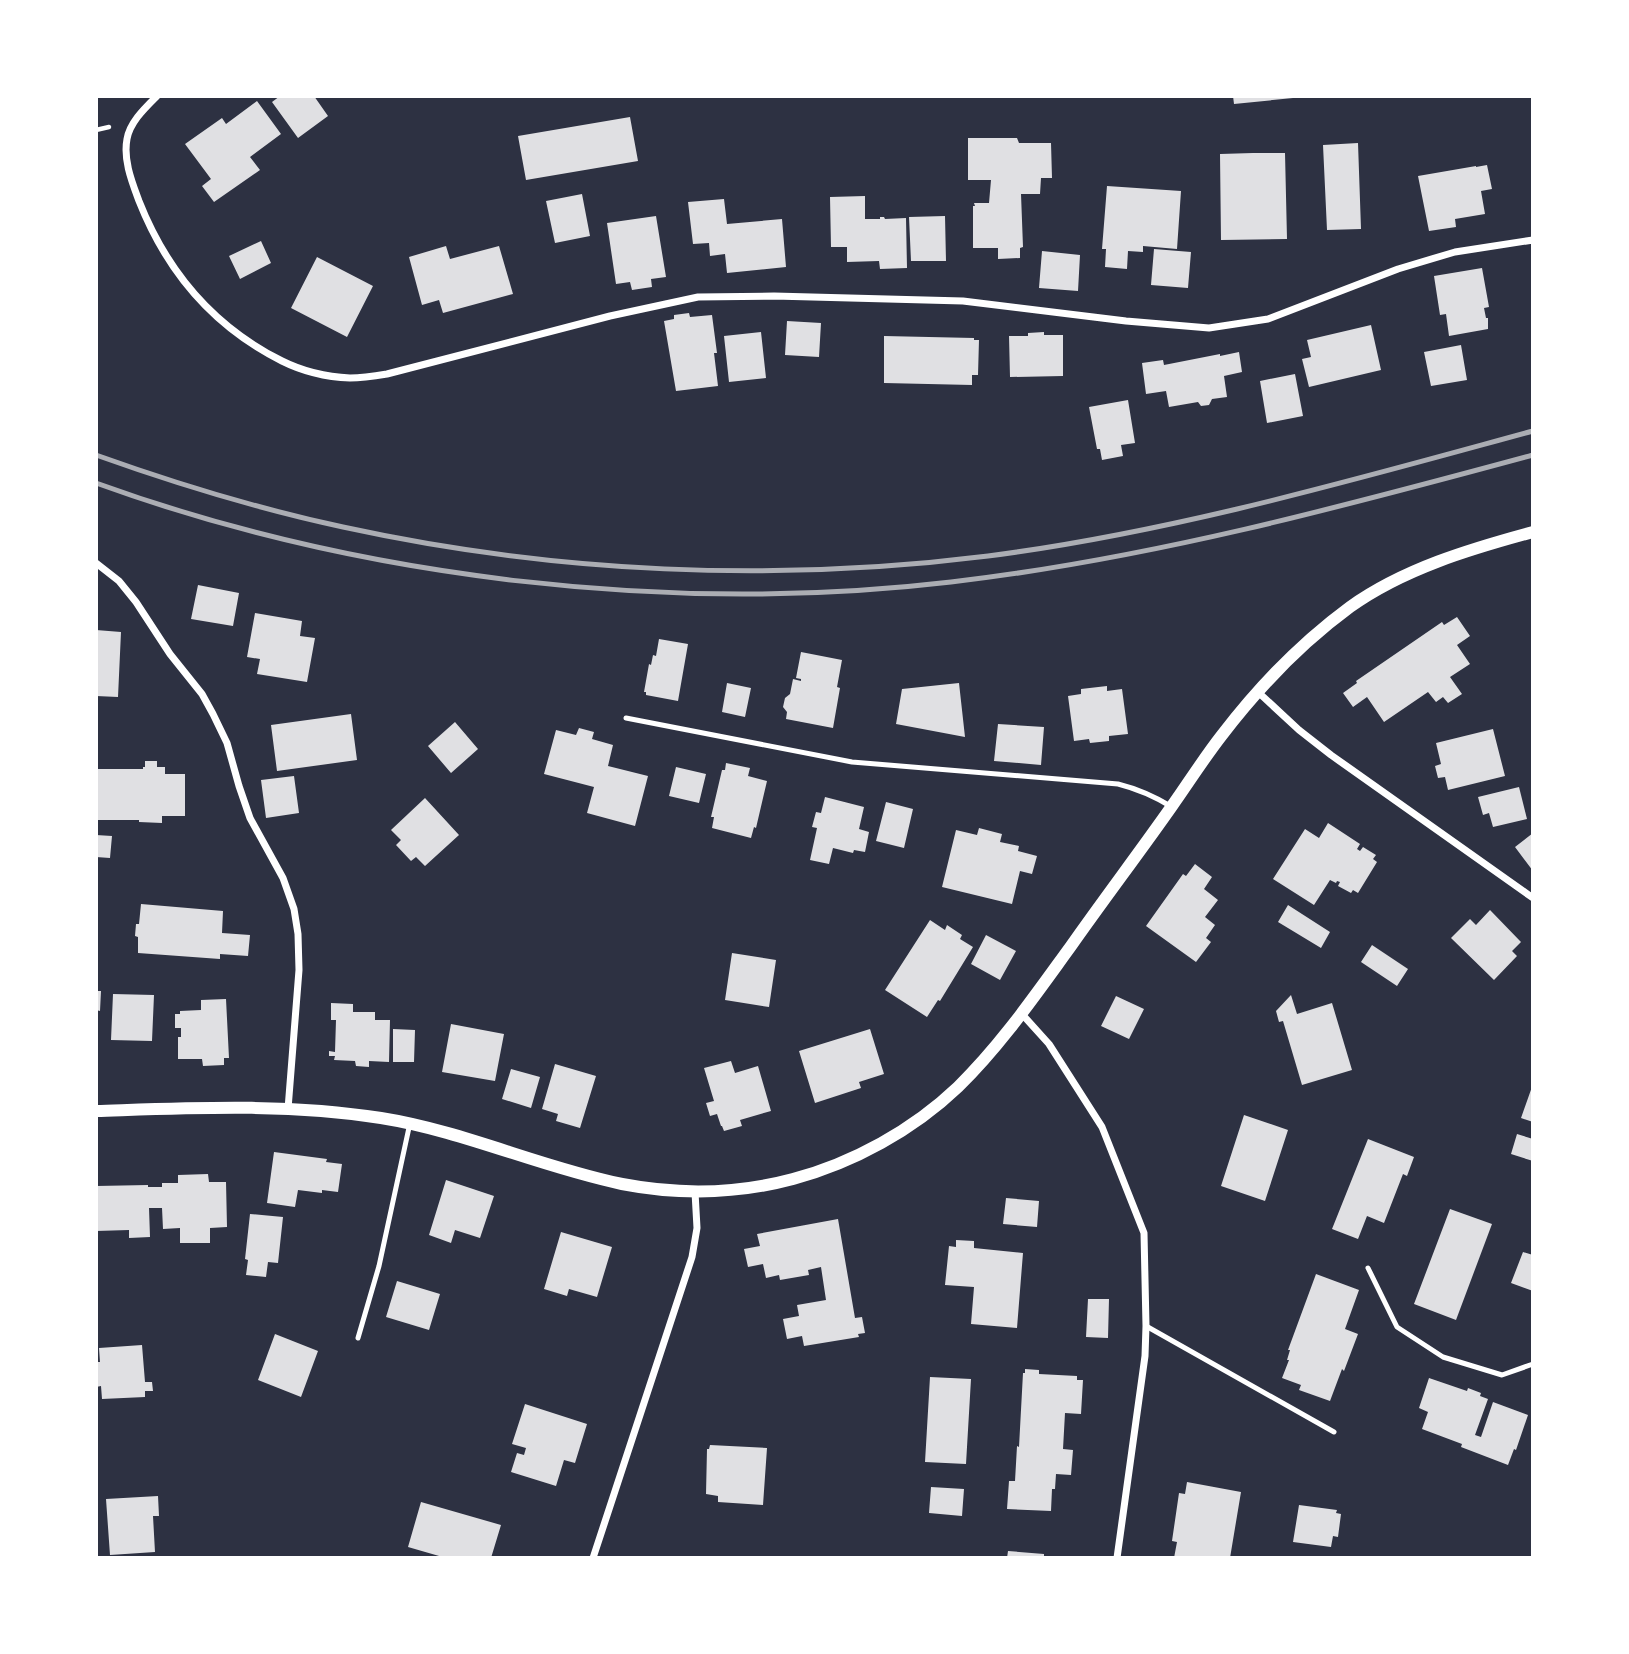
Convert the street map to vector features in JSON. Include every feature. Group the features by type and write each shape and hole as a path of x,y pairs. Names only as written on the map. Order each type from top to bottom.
{"street":[{"path":"158,96 145,107 134,123 127,138 126,152 133,186 150,227 171,264 190,290 247,341 284,362 318,374 350,378 387,374 610,316 698,297 774,296 963,301 1209,328 1268,319 1398,269 1455,253 1533,240"},
{"path":"96,1111 197,1108 347,1113 410,1123 593,1177 648,1188 695,1192 719,1192 793,1179 851,1158 933,1109 981,1064 1172,807 1221,736 1285,663 1322,629 1378,590 1436,563 1533,532"},
{"path":"96,563 119,581 136,602 170,654 208,704 227,743 250,818 283,878 294,909 299,970 288,1109"},
{"path":"1258,692 1331,755 1533,898"},
{"path":"1021,1013 1049,1044 1102,1127 1144,1233 1145,1356 1117,1558"},
{"path":"593,1558 692,1257 697,1228 695,1192"}],"lane":[{"path":"626,718 852,762 1118,784 1151,794 1172,807"},
{"path":"358,1338 379,1266 410,1123"},
{"path":"1368,1268 1397,1327 1443,1357 1502,1375 1533,1364"},
{"path":"1146,1326 1334,1432"}],"building":[{"path":"280,96 314,96 328,116 298,138 272,102"},
{"path":"1233,96 1293,96 1293,98 1234,104"},
{"path":"257,101 281,134 250,157 260,170 214,202 202,186 211,179 185,144 222,118 226,124"},
{"path":"630,117 638,161 526,180 518,136"},
{"path":"968,138 1017,138 1019,143 1051,143 1052,178 1041,178 1040,194 1021,194 1023,247 1020,248 1020,258 998,259 998,248 973,248 973,206 974,203 989,203 991,180 968,180"},
{"path":"1358,143 1361,229 1327,230 1323,145"},
{"path":"1285,153 1287,239 1221,240 1220,154"},
{"path":"1487,165 1492,189 1481,191 1485,214 1455,219 1456,227 1429,231 1418,176"},
{"path":"1107,186 1181,191 1177,249 1143,246 1143,252 1128,251 1127,269 1105,267 1106,249 1102,249"},
{"path":"582,194 590,236 555,243 546,201"},
{"path":"865,196 865,219 906,218 907,268 880,269 879,261 847,262 847,247 831,247 830,197"},
{"path":"724,199 727,224 782,219 786,267 727,273 725,254 710,256 709,243 693,244 688,202"},
{"path":"656,216 666,277 651,279 652,287 632,290 630,282 616,284 607,223"},
{"path":"945,216 946,261 911,261 909,217"},
{"path":"261,241 271,263 240,279 229,256"},
{"path":"446,246 450,259 499,246 513,294 443,313 439,300 422,305 409,257"},
{"path":"1154,249 1191,252 1188,288 1151,285"},
{"path":"1042,251 1080,255 1078,291 1039,288"},
{"path":"317,257 373,286 347,337 291,308"},
{"path":"1482,268 1489,307 1484,308 1488,329 1449,336 1446,314 1440,315 1434,276"},
{"path":"689,313 690,317 712,315 718,386 676,391 664,321 674,319 674,315"},
{"path":"787,321 821,323 819,357 785,355"},
{"path":"1371,325 1381,370 1309,387 1302,359 1311,357 1307,340"},
{"path":"761,332 766,378 729,382 724,336"},
{"path":"1044,332 1044,335 1063,335 1063,376 1010,377 1009,336 1028,336 1028,333"},
{"path":"884,336 979,340 978,375 972,375 972,385 884,383"},
{"path":"1461,345 1467,380 1431,386 1424,352"},
{"path":"1239,352 1242,372 1224,376 1227,397 1212,399 1209,405 1201,406 1198,402 1169,407 1166,391 1146,394 1142,363 1163,360 1164,365"},
{"path":"1295,374 1303,416 1267,423 1260,381"},
{"path":"1128,400 1135,443 1121,445 1123,456 1102,460 1100,449 1097,449 1089,407"},
{"path":"198,585 239,593 233,626 191,619"},
{"path":"255,613 302,621 300,636 315,638 307,682 257,674 260,659 247,657"},
{"path":"1457,617 1470,636 1457,645 1470,664 1450,677 1462,694 1448,703 1443,697 1436,702 1428,692 1384,722 1367,697 1353,707 1343,693 1357,683 1356,681 1442,622 1444,625"},
{"path":"96,630 121,632 118,697 96,696"},
{"path":"659,639 688,644 678,701 646,695 644,692 649,664 651,665 653,655 656,656"},
{"path":"801,652 842,660 833,728 786,719 787,712 783,707 785,698 790,694 793,679 801,681 796,678"},
{"path":"727,683 751,688 745,717 722,712"},
{"path":"959,683 965,737 896,724 902,689"},
{"path":"1107,686 1107,691 1122,689 1128,734 1109,736 1109,741 1074,741 1068,696 1081,694 1081,689"},
{"path":"351,714 357,760 277,771 271,725"},
{"path":"455,722 478,749 451,773 428,746"},
{"path":"998,724 1044,727 1041,765 994,761"},
{"path":"579,728 594,732 592,739 613,745 608,766 648,776 635,826 587,813 594,787 544,774 556,730 576,735"},
{"path":"1493,729 1505,776 1448,790 1445,777 1438,778 1435,766 1441,764 1436,743"},
{"path":"145,761 157,761 157,767 165,767 165,774 185,774 185,816 162,816 162,823 96,820 96,769 143,769"},
{"path":"726,763 750,768 748,776 767,781 756,828 754,827 751,838 712,828 714,817 711,817"},
{"path":"676,767 706,774 699,803 669,796"},
{"path":"294,776 299,813 266,818 261,780"},
{"path":"1519,787 1527,819 1493,827 1489,813 1483,815 1478,797"},
{"path":"825,797 864,807 859,829 869,832 865,852 854,850 853,853 833,848 829,864 810,860 817,828 812,827 816,812 821,813"},
{"path":"425,798 459,835 425,866 416,857 411,861 396,845 401,840 391,830"},
{"path":"886,802 913,809 904,848 876,841"},
{"path":"1328,823 1360,844 1357,849 1360,851 1363,847 1376,855 1373,859 1377,862 1358,893 1353,890 1351,893 1338,886 1340,882 1330,880 1314,905 1273,879 1305,829 1319,838"},
{"path":"979,828 1002,834 1000,842 1019,846 1018,851 1037,856 1032,874 1020,871 1012,904 942,887 956,830 977,835"},
{"path":"1533,833 1533,871 1515,847"},
{"path":"96,835 112,836 110,858 96,857"},
{"path":"1195,864 1212,877 1204,889 1218,900 1205,917 1215,925 1206,938 1211,942 1196,962 1146,926 1183,874 1186,876"},
{"path":"141,904 223,911 222,933 250,935 248,956 220,954 220,959 138,953 138,937 135,936"},
{"path":"1288,905 1330,932 1321,948 1278,922"},
{"path":"1490,910 1521,942 1512,951 1517,956 1494,980 1451,938 1470,919 1476,925"},
{"path":"930,920 945,930 947,925 962,935 960,939 973,947 927,1017 885,990"},
{"path":"986,935 1016,951 1000,980 971,964"},
{"path":"1372,945 1408,969 1397,986 1361,962"},
{"path":"732,953 776,960 769,1007 725,1000"},
{"path":"96,991 101,991 100,1011 96,1010"},
{"path":"113,994 154,995 152,1041 111,1040"},
{"path":"1291,995 1297,1014 1332,1003 1352,1070 1302,1085 1283,1021 1279,1022 1276,1011"},
{"path":"1116,996 1144,1009 1129,1039 1101,1026"},
{"path":"226,999 229,1058 224,1058 224,1065 203,1066 202,1059 178,1059 178,1037 181,1037 181,1028 175,1028 175,1014 180,1014 180,1011 201,1010 201,1000"},
{"path":"331,1003 353,1004 353,1012 375,1012 375,1020 390,1020 389,1062 369,1061 369,1067 356,1066 355,1061 334,1060 335,1056 329,1056 329,1051 335,1052 336,1020 331,1020"},
{"path":"451,1024 504,1034 495,1081 442,1072"},
{"path":"393,1029 415,1030 414,1062 393,1062"},
{"path":"870,1029 884,1074 859,1082 861,1088 815,1103 799,1051"},
{"path":"731,1061 735,1073 758,1066 771,1111 740,1120 742,1126 724,1131 717,1114 710,1116 706,1103 714,1101 704,1068"},
{"path":"555,1064 596,1076 580,1128 556,1121 558,1114 542,1109"},
{"path":"511,1069 540,1077 531,1108 502,1099"},
{"path":"1533,1084 1533,1122 1521,1118"},
{"path":"1244,1115 1288,1130 1265,1201 1221,1186"},
{"path":"1517,1134 1533,1139 1533,1161 1511,1154"},
{"path":"1368,1139 1414,1157 1407,1176 1403,1174 1384,1223 1367,1216 1358,1239 1332,1229"},
{"path":"274,1152 327,1159 326,1162 342,1164 338,1192 298,1190 295,1207 267,1203"},
{"path":"208,1174 209,1182 226,1182 227,1227 210,1228 210,1243 180,1243 180,1228 163,1229 162,1208 149,1208 150,1237 129,1238 129,1230 96,1231 96,1186 162,1187 162,1183 178,1183 178,1175"},
{"path":"446,1180 494,1196 480,1238 455,1230 451,1243 429,1235"},
{"path":"1006,1198 1039,1201 1037,1227 1003,1224"},
{"path":"1450,1209 1492,1224 1456,1320 1414,1304"},
{"path":"250,1214 283,1217 278,1263 268,1262 266,1277 246,1275"},
{"path":"838,1219 855,1318 862,1317 865,1333 858,1334 859,1337 804,1346 802,1336 787,1339 783,1319 799,1316 797,1305 826,1300 821,1267 808,1270 809,1275 780,1280 779,1275 766,1278 763,1264 748,1267 744,1249 760,1246 757,1234"},
{"path":"561,1232 612,1247 597,1297 569,1289 567,1296 544,1289"},
{"path":"956,1240 974,1241 974,1248 1023,1253 1017,1328 971,1324 974,1287 945,1285 949,1246 956,1247"},
{"path":"1523,1252 1533,1255 1533,1291 1511,1283"},
{"path":"1316,1274 1359,1290 1345,1329 1358,1334 1330,1401 1299,1390 1301,1385 1282,1378 1289,1360 1288,1350"},
{"path":"397,1281 440,1294 429,1330 386,1317"},
{"path":"1088,1299 1109,1299 1108,1338 1086,1337"},
{"path":"275,1334 318,1351 301,1397 258,1380"},
{"path":"142,1345 145,1382 152,1382 153,1391 145,1391 145,1397 102,1399 101,1386 96,1387 99,1348"},
{"path":"1025,1369 1039,1370 1039,1374 1077,1376 1077,1380 1083,1380 1081,1414 1065,1413 1063,1449 1073,1450 1071,1475 1056,1474 1051,1511 1007,1509 1009,1481 1015,1481"},
{"path":"930,1377 971,1379 966,1464 925,1462"},
{"path":"1429,1378 1467,1391 1468,1388 1488,1399 1475,1435 1481,1437 1493,1402 1528,1415 1508,1465 1422,1429 1428,1412 1419,1408"},
{"path":"525,1404 587,1424 575,1463 564,1460 556,1486 511,1472 517,1453 524,1455 526,1448 512,1444"},
{"path":"710,1445 767,1448 763,1505 718,1502 718,1496 706,1494 707,1449"},
{"path":"1187,1482 1241,1492 1230,1558 1174,1558 1177,1542 1172,1541 1179,1493 1185,1494"},
{"path":"931,1487 964,1489 962,1516 929,1513"},
{"path":"158,1496 159,1516 153,1516 155,1552 110,1555 106,1499"},
{"path":"421,1502 501,1525 491,1558 446,1558 408,1547"},
{"path":"1299,1505 1337,1510 1336,1513 1341,1514 1338,1537 1333,1536 1331,1547 1293,1542"},
{"path":"1008,1551 1044,1554 1044,1558 1007,1558"}],"railway":[{"path":"96,455 249,504 423,543 583,564 746,571 907,564 1057,546 1262,503 1533,431"},
{"path":"96,483 197,516 302,544 409,565 518,581 628,590 737,594 845,591 951,582 1098,560 1317,512 1533,455"}]}
